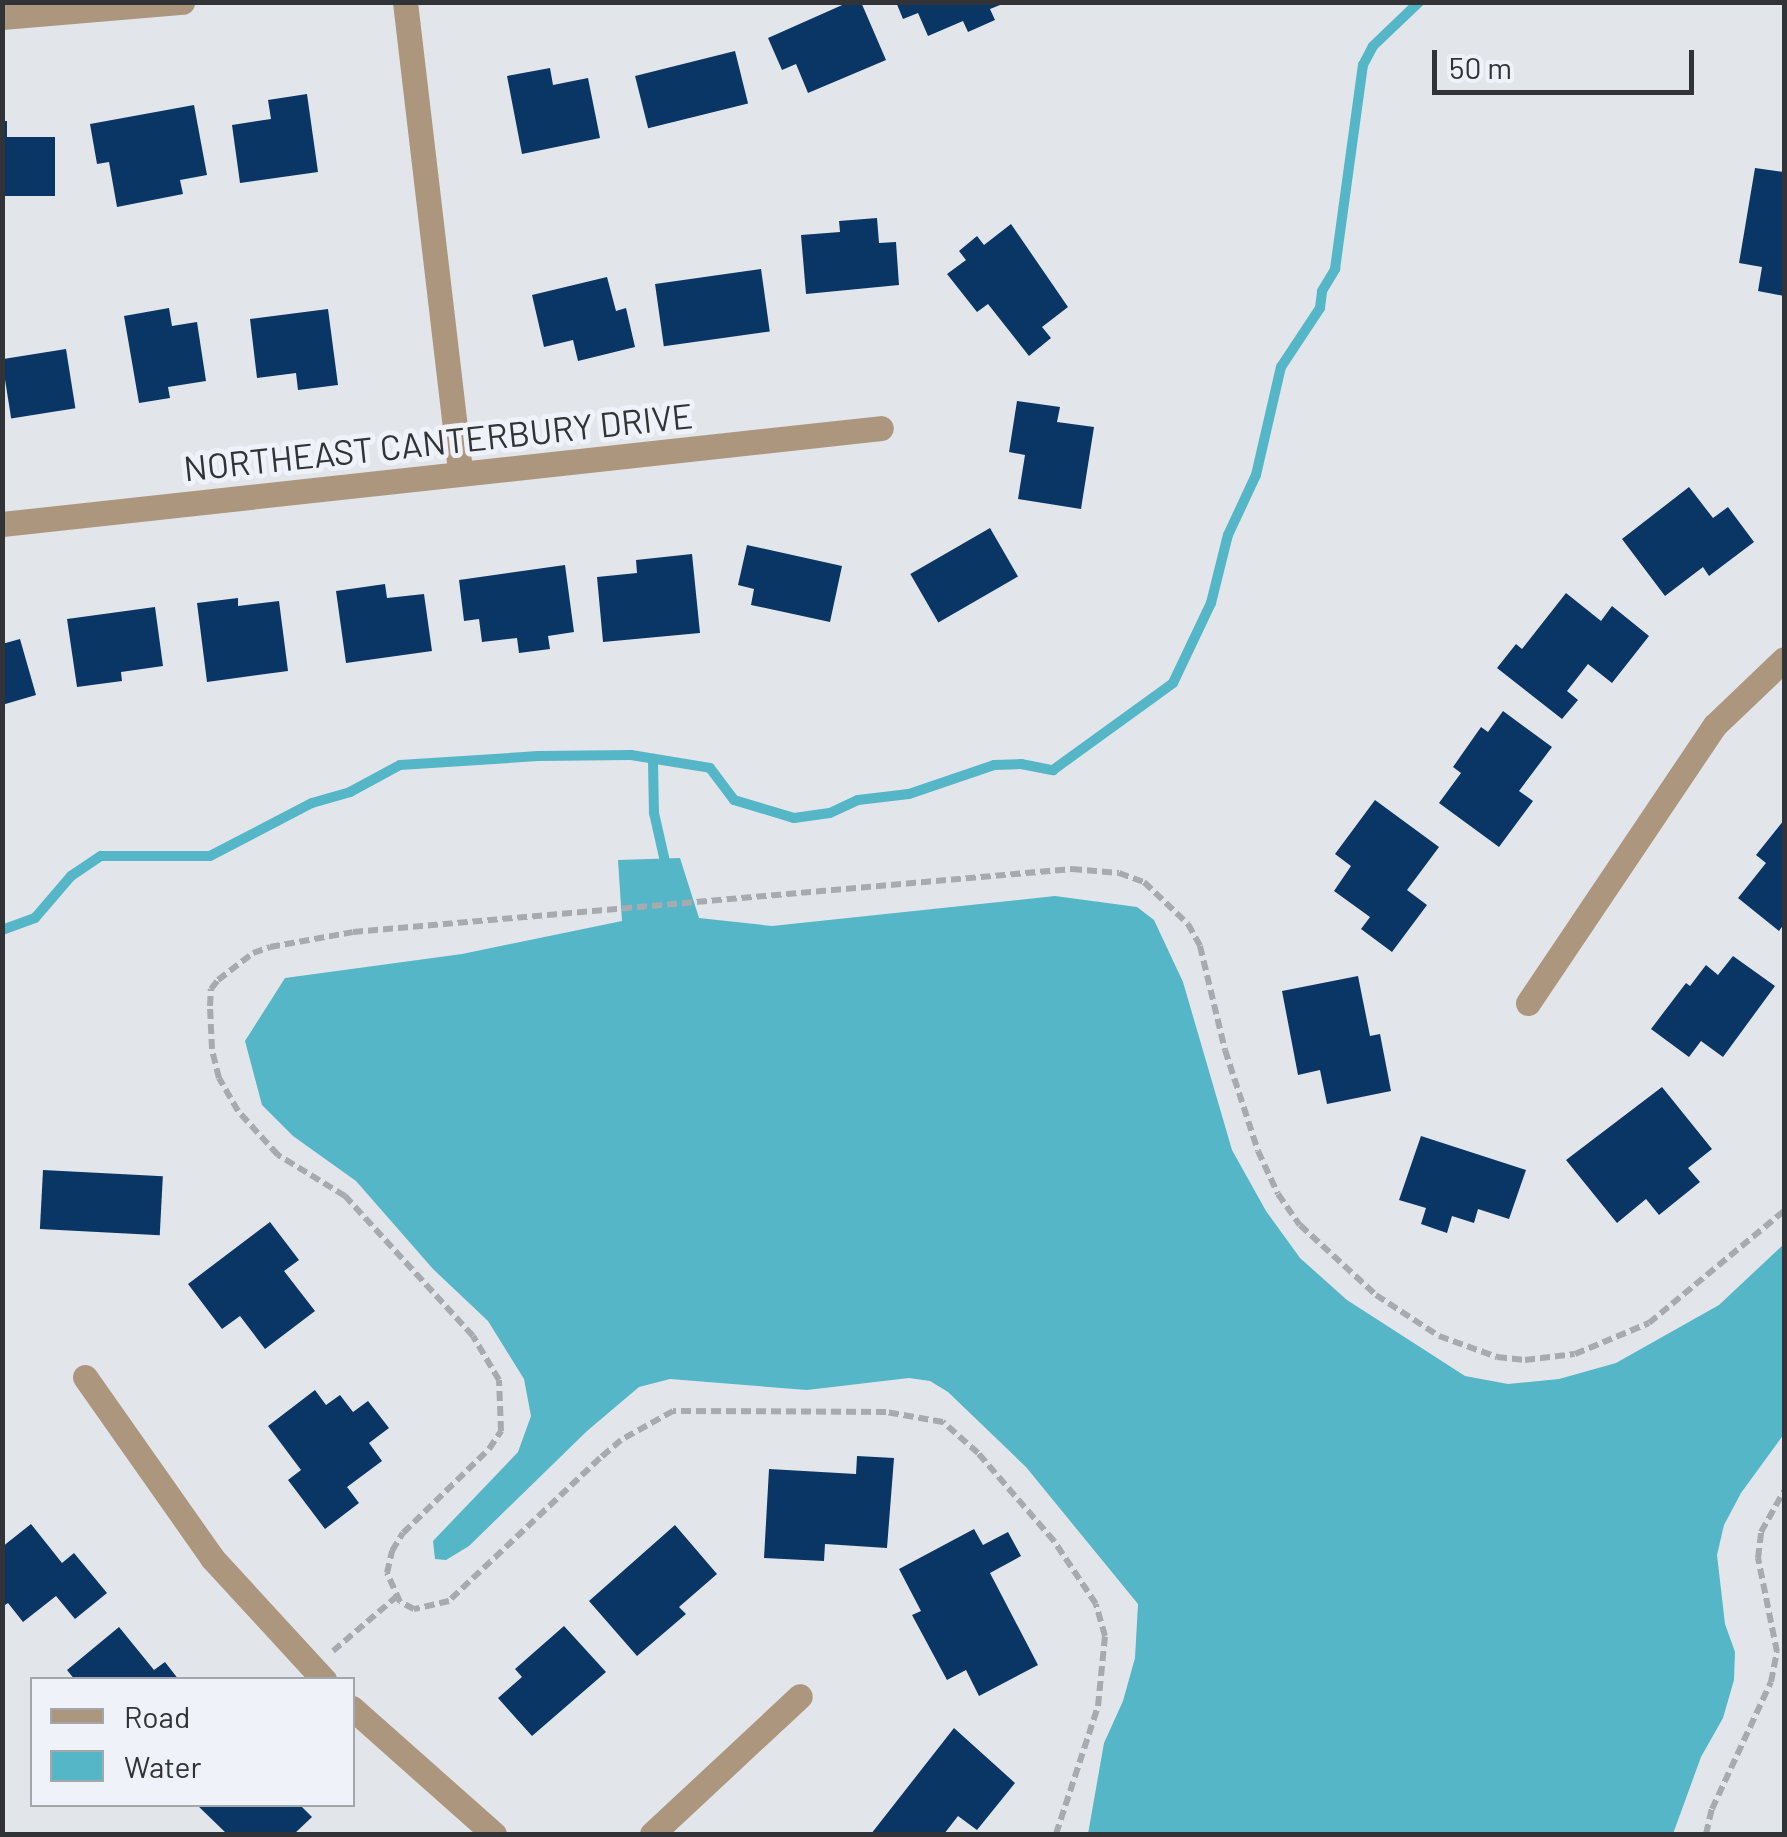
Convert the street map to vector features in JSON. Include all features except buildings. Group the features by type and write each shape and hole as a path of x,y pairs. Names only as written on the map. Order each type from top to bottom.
{"street":[{"path":"2,17 182,2"},
{"path":"405,2 460,473"},
{"name":"NORTHEAST CANTERBURY DRIVE","path":"2,524 881,428"},
{"path":"1528,1004 1715,725 1784,659"},
{"path":"84,1378 212,1558 318,1674"},
{"path":"652,1834 800,1696"},
{"path":"355,1711 494,1834"}],"path":[{"path":"1056,1834 1098,1706 1104,1636 1096,1604 1054,1541 978,1453 943,1422 886,1412 673,1411 600,1458 449,1601 414,1608 396,1596 387,1573 403,1533 490,1449 501,1431 499,1380 472,1336 344,1196 278,1155 238,1111 219,1078 212,1048 211,990 230,969 270,946 470,920 1072,869 1118,874 1144,882 1188,924 1200,946 1248,1122 1278,1194 1300,1226 1387,1304 1464,1348 1524,1360 1575,1354 1649,1324 1680,1302 1784,1211"},
{"path":"1706,1834 1712,1810 1771,1682 1777,1652 1758,1558 1761,1532 1784,1491"},
{"path":"318,1674 396,1596"}],"water":[{"path":"680,858 699,918 772,926 1055,896 1137,907 1154,920 1183,982 1232,1150 1266,1211 1300,1258 1347,1300 1465,1376 1508,1384 1559,1379 1616,1363 1719,1305 1784,1244 1784,1434 1741,1493 1724,1525 1717,1555 1725,1624 1735,1652 1734,1680 1723,1718 1701,1757 1673,1834 1088,1834 1104,1743 1123,1701 1135,1658 1138,1604 1026,1467 948,1392 930,1381 909,1378 807,1390 670,1379 639,1387 587,1431 469,1546 446,1560 435,1559 433,1541 518,1452 531,1416 524,1379 488,1321 433,1269 356,1181 293,1136 262,1105 245,1041 285,978 462,954 622,921 618,860"}],"waterway":[{"path":"2,930 35,918 71,876 101,856 210,856 312,803 350,792 400,765 538,756 631,755 710,768 734,800 794,818 830,813 858,800 909,794 994,765 1021,764 1053,770 1173,683 1211,603 1228,535 1256,475 1281,367 1320,308 1322,291 1335,269 1363,65 1373,46 1419,2"},
{"path":"653,762 654,813 667,870"}]}
